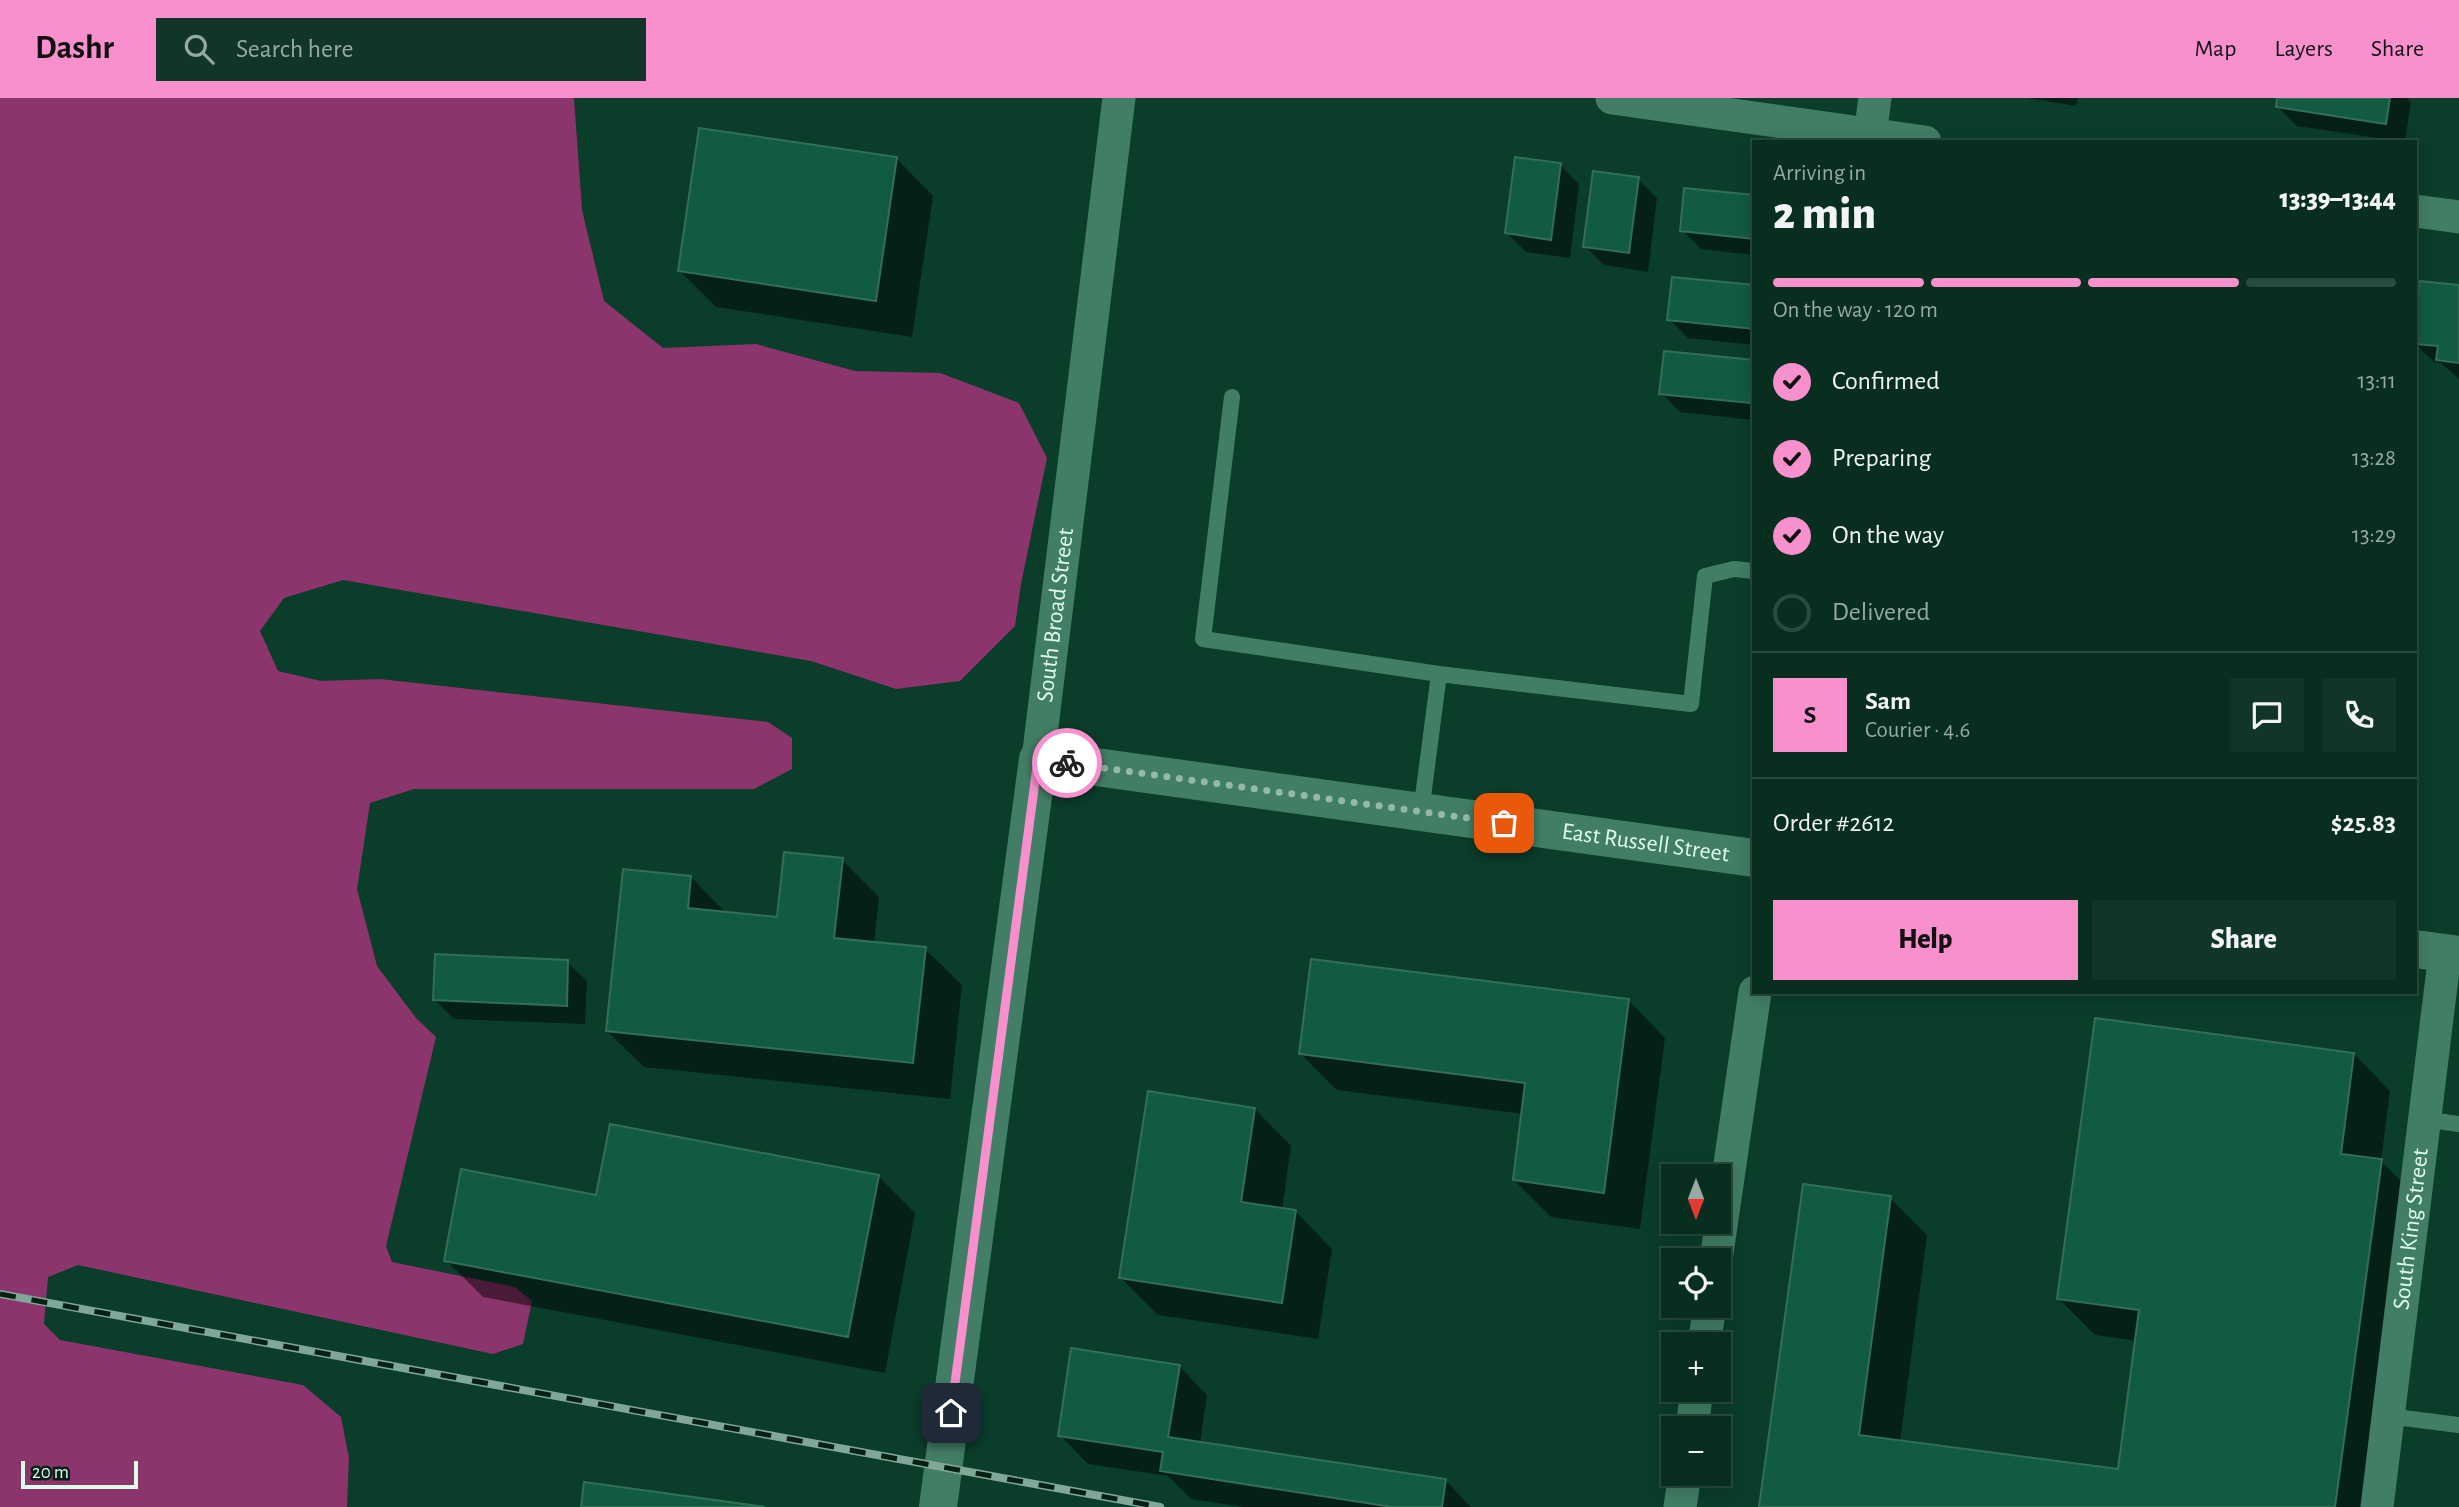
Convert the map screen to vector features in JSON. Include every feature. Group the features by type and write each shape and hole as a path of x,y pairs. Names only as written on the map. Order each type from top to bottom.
{"street":[{"name":"South Broad Street","path":"939,1507 1038,759 1119,98"},
{"path":"1612,98 1898,140"},
{"path":"1870,138 1875,98"},
{"path":"2417,211 2459,217"},
{"name":"East Russell Street","path":"1038,759 1752,858"},
{"name":"South King Street","path":"2377,1507 2424,1119 2440,952"},
{"path":"1718,1248 1755,994"},
{"path":"1680,1507 1683,1486"}],"lane":[{"path":"1232,397 1203,639 1439,674 1691,704 1705,576 1734,569 1752,571"},
{"path":"1421,812 1439,674"},
{"path":"2424,1119 2459,1124"},
{"path":"2388,1416 2459,1425"}],"shaded area":[{"path":"0,98 574,98 582,210 604,301 663,348 756,344 855,371 940,373 1019,403 1047,458 1015,626 960,681 896,689 811,661 343,580 284,598 260,631 278,671 321,681 380,679 768,722 792,738 792,769 754,789 414,789 370,803 357,889 377,966 416,1018 436,1037 386,1246 392,1262 515,1287 532,1301 523,1344 493,1354 78,1265 48,1277 44,1324 60,1340 303,1385 341,1417 349,1458 347,1507 0,1507"}],"building":[{"path":"2277,98 2390,98 2386,124 2276,107"},
{"path":"699,128 897,157 876,301 678,271"},
{"path":"1515,157 1561,163 1551,240 1505,233"},
{"path":"1593,171 1639,177 1629,253 1583,247"},
{"path":"1684,188 1752,195 1752,239 1680,231"},
{"path":"1672,277 1752,285 1752,329 1667,320"},
{"path":"2419,281 2459,285 2459,363 2436,360 2438,346 2417,344"},
{"path":"1664,351 1752,360 1750,403 1659,394"},
{"path":"784,852 843,858 834,938 926,947 913,1063 606,1031 623,869 691,876 688,908 777,917"},
{"path":"435,954 568,960 567,1006 433,1000"},
{"path":"1311,959 1629,999 1604,1193 1513,1180 1525,1083 1299,1054"},
{"path":"2095,1018 2354,1053 2341,1154 2382,1159 2335,1507 1759,1507 1803,1184 1891,1196 1859,1435 2118,1469 2139,1310 2057,1299"},
{"path":"1148,1091 1255,1108 1241,1202 1296,1210 1282,1303 1119,1278"},
{"path":"610,1124 879,1175 848,1337 444,1261 461,1169 596,1195"},
{"path":"1071,1348 1180,1365 1168,1437 1446,1479 1442,1507 1392,1507 1160,1471 1163,1452 1058,1436"},
{"path":"584,1482 765,1507 581,1507"}],"railway":[{"path":"0,1294 1160,1507"}],"way so far":[{"path":"1067,763 1504,823"}],"route":[{"path":"951,1413 1038,759 1067,763"}]}
